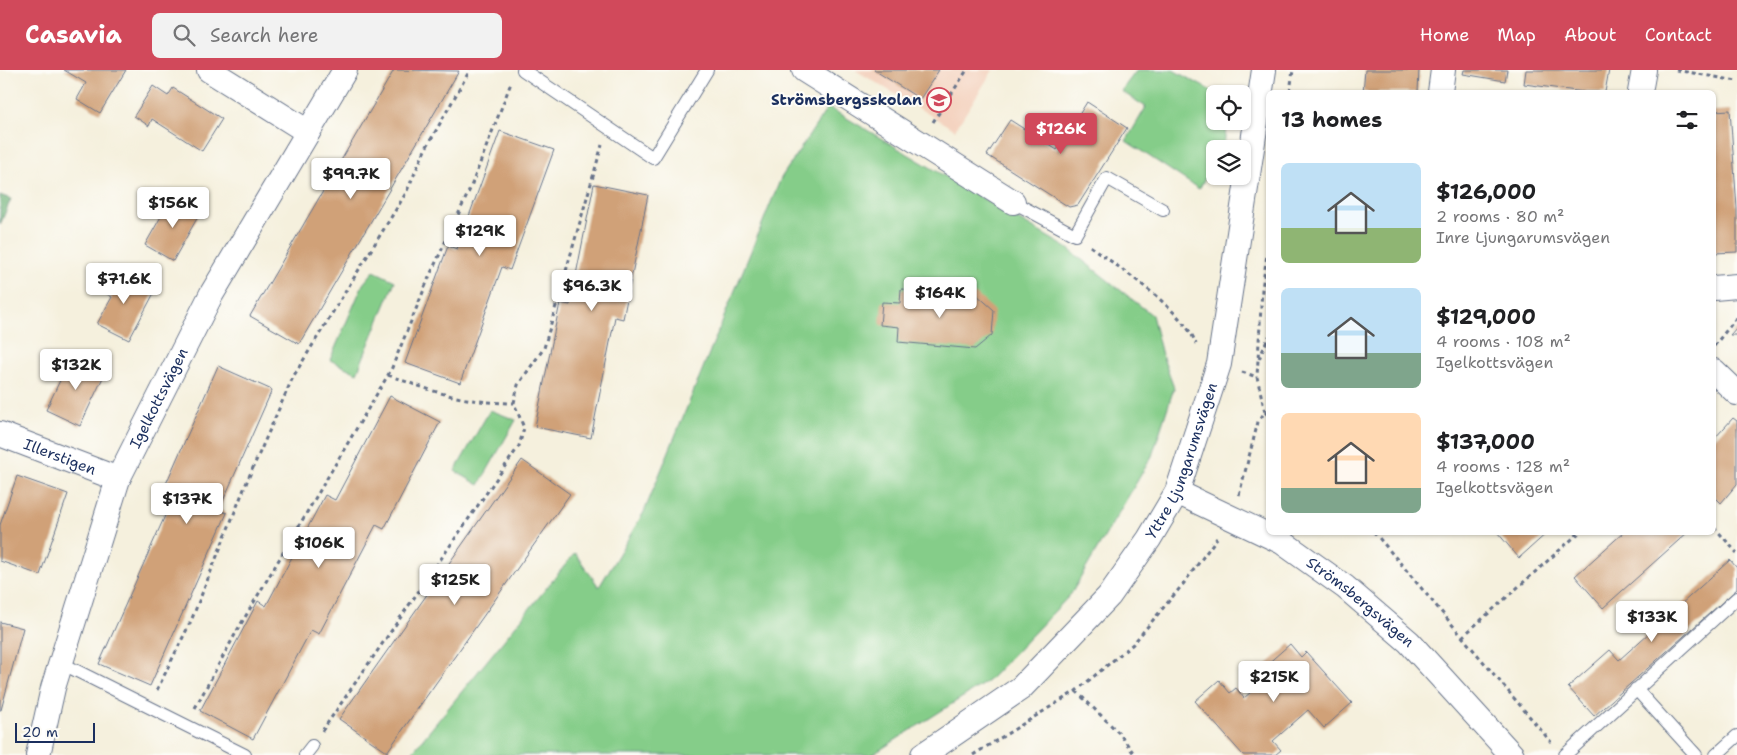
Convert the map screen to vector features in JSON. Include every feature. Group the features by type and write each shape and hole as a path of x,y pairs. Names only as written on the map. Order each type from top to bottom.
{"street":[{"path":"209,70 308,132"},
{"name":"Igelkottsvägen","path":"38,755 61,663 118,479 211,296 345,70"},
{"path":"804,70 1013,202"},
{"name":"Yttre Ljungarumsvägen","path":"923,755 1021,688 1109,596 1149,539 1177,492 1219,364 1264,70"},
{"path":"1440,90 1442,70"},
{"path":"1640,90 1644,70"},
{"path":"1716,288 1737,286"},
{"path":"1716,373 1737,394"},
{"name":"Illerstigen","path":"0,434 118,479"},
{"name":"Strömsbergsvägen","path":"1177,492 1266,534"},
{"name":"Strömsbergsvägen","path":"1267,535 1282,542 1345,587 1409,642 1512,755"}],"lane":[{"path":"518,74 607,127 653,158 707,70"},
{"path":"1013,202 1075,235 1108,178 1163,210"},
{"path":"1561,751 1636,690 1737,598"},
{"path":"61,663 245,755"},
{"path":"1636,690 1696,755"},
{"path":"1716,755 1737,736"}],"path":[{"path":"149,706 191,621 248,479 293,377 406,193 425,150 470,70"},
{"path":"920,143 967,70"},
{"path":"1290,90 1293,70"},
{"path":"1676,70 1737,81"},
{"path":"186,726 238,629 388,375 470,189 518,74"},
{"path":"308,751 519,446 524,428 514,403 518,385 544,348 607,127"},
{"path":"1075,235 1156,296 1187,326 1200,357 1257,377"},
{"path":"1716,344 1737,317"},
{"path":"1258,362 1266,343"},
{"path":"388,375 446,396 487,403 514,403"},
{"path":"1716,529 1737,553"},
{"path":"1377,535 1561,751"},
{"path":"1462,637 1577,535"},
{"path":"1076,691 1120,734 1135,755"}],"shaded area":[{"name":"Strömsbergsskolan","path":"855,70 993,70 955,130"}],"green space":[{"path":"1137,70 1173,70 1206,88 1206,130 1226,130 1225,140 1206,140 1206,177 1199,189 1126,141 1146,107 1121,91"},
{"path":"828,107 1067,248 1152,315 1162,355 1174,388 1152,456 1071,594 988,681 872,755 410,755 575,553 599,587 644,512 781,178"},
{"path":"0,195 11,199 0,225"},
{"path":"374,271 395,281 357,373 330,360 363,284"},
{"path":"490,410 516,420 479,485 455,471"}],"building":[{"path":"64,70 126,70 100,113 77,99 86,83"},
{"path":"394,70 459,71 299,344 250,316"},
{"path":"874,70 939,70 920,99"},
{"path":"1365,70 1419,70 1418,90 1363,90"},
{"path":"1464,70 1507,70 1505,81 1463,74"},
{"path":"1526,70 1609,70 1605,90 1569,90 1524,84"},
{"path":"153,86 168,96 173,88 222,119 202,151 152,119 149,126 134,116"},
{"path":"1087,102 1127,128 1078,205 1069,207 987,155 1010,120 1057,150"},
{"path":"1730,110 1737,208 1737,252 1716,253 1716,111"},
{"path":"500,131 554,150 510,270 502,267 460,383 405,363 448,246 457,249"},
{"path":"594,184 648,195 623,319 615,317 591,438 535,427 560,303 570,305"},
{"path":"172,197 200,213 173,261 145,245"},
{"path":"111,270 154,293 129,340 97,324 112,297 100,290"},
{"path":"901,289 976,294 994,310 992,335 975,349 898,342 899,327 880,325 882,302 900,303"},
{"path":"1737,327 1737,335 1730,335"},
{"path":"72,355 106,371 80,426 46,410"},
{"path":"218,366 272,390 219,510 227,513 150,686 99,664 176,491 165,486"},
{"path":"390,396 440,422 384,529 376,525 319,634 311,630 253,739 200,711 258,601 266,606 325,495 335,500"},
{"path":"1733,418 1737,421 1737,484 1721,503 1716,498 1716,437"},
{"path":"522,460 570,494 387,752 339,719"},
{"path":"17,476 68,494 40,575 0,561 0,525"},
{"path":"1500,535 1545,535 1519,558"},
{"path":"1621,535 1685,535 1603,608 1575,576"},
{"path":"1730,560 1737,568 1737,589 1594,716 1568,687 1610,650 1619,660"},
{"path":"0,622 23,628 1,710 0,710"},
{"path":"1290,644 1301,657 1306,652 1352,703 1324,728 1308,710 1273,741 1281,750 1275,755 1243,755 1195,701 1219,680 1230,693 1236,688 1244,698 1272,674 1265,666"}],"place":[{"name":"Strömsbergsskolan","path":"939,100"}]}
